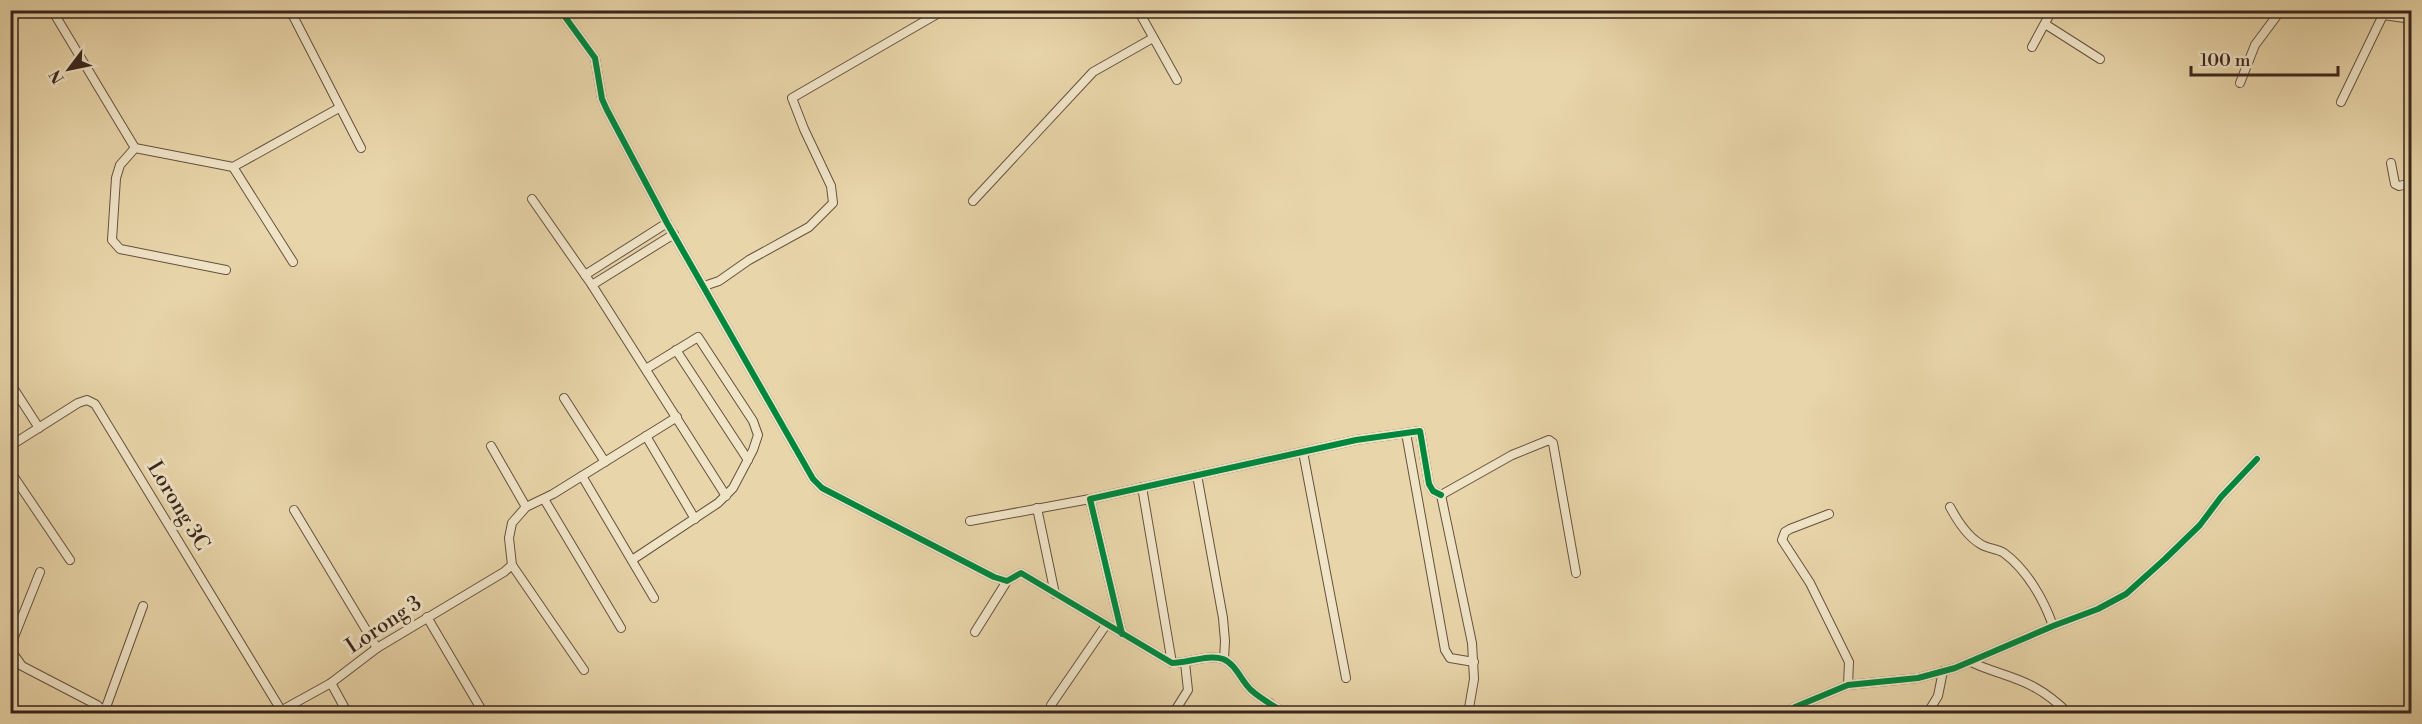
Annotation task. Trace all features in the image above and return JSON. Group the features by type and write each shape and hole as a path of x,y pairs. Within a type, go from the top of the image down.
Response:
{"street":[{"path":"52,10 135,148 233,167 339,108"},
{"path":"290,10 361,148"},
{"path":"560,10 595,58 607,110 667,223 813,479 822,488 984,572 1007,581"},
{"path":"704,286 719,281 749,260 809,227 832,203 831,186 792,98 944,10"},
{"path":"1138,10 1177,80"},
{"path":"2032,47 2052,10"},
{"path":"2240,84 2255,45 2281,10"},
{"path":"2374,10 2384,15 2412,19"},
{"path":"2341,102 2384,15"},
{"path":"2045,24 2100,59"},
{"path":"973,201 1093,72 1153,38"},
{"path":"135,148 120,165 116,177 112,240 120,249 226,270"},
{"path":"2391,163 2395,184 2399,186 2412,183"},
{"path":"233,167 293,262"},
{"path":"532,200 592,285 726,496"},
{"path":"585,275 667,223"},
{"path":"592,285 674,234"},
{"path":"632,560 726,496 733,488 748,460 758,435 753,421 698,337 646,369"},
{"path":"676,350 748,460"},
{"path":"10,383 39,428"},
{"path":"564,398 605,462"},
{"name":"Lorong 3C","path":"10,446 78,404 87,400 95,405 278,712"},
{"path":"584,670 512,564 509,538 512,523 526,507 544,499 677,417"},
{"path":"970,521 1090,499 1356,440 1420,431 1429,484 1432,491 1441,495"},
{"path":"1406,433 1445,650 1450,658 1474,662"},
{"path":"646,436 694,519"},
{"path":"1441,495 1512,454 1548,440 1553,443 1559,470 1576,573"},
{"path":"491,446 526,507"},
{"path":"1303,452 1346,678"},
{"path":"1784,714 1795,706 1848,685 1918,678 1971,662 2098,609 2126,594 2200,525 2221,497 2257,459"},
{"path":"10,471 70,560"},
{"path":"1197,475 1226,641 1224,659"},
{"path":"582,476 654,598"},
{"path":"1142,487 1172,663"},
{"path":"1441,495 1472,643 1474,679 1468,714"},
{"path":"544,499 621,628"},
{"path":"1090,499 1122,634"},
{"path":"1950,507 1960,524 1979,544 2002,551 2014,562 2029,580 2048,610 2053,626"},
{"path":"1037,508 1054,594"},
{"path":"294,510 377,648"},
{"path":"1829,514 1790,529 1785,532 1782,540 1810,583 1849,662 1848,685"},
{"name":"Lorong 3","path":"278,712 331,683 377,648 504,572 512,564"},
{"path":"40,572 14,638 12,652 22,666 106,712 143,606"},
{"path":"975,632 1007,581 1021,573 1172,663 1210,658 1224,659 1250,689 1286,714"},
{"path":"427,617 484,714"},
{"path":"1051,705 1106,625"},
{"path":"1971,662 2033,686 2056,701 2069,714"},
{"path":"1173,714 1188,690 1185,663"},
{"path":"1927,714 1938,696 1943,671"},
{"path":"331,683 348,714"},
{"path":"1262,714 1270,703"}],"cycle path":[{"path":"560,10 595,58 602,99 667,223 813,479 822,488 994,577 1007,581 1021,573 1172,663 1211,658 1228,661 1251,690 1286,714"},
{"path":"1122,634 1090,499 1356,440 1420,431 1429,484 1433,491 1441,495"},
{"path":"1784,714 1795,707 1848,685 1918,678 1955,668 2098,609 2126,594 2200,525 2221,497 2257,459"}]}
